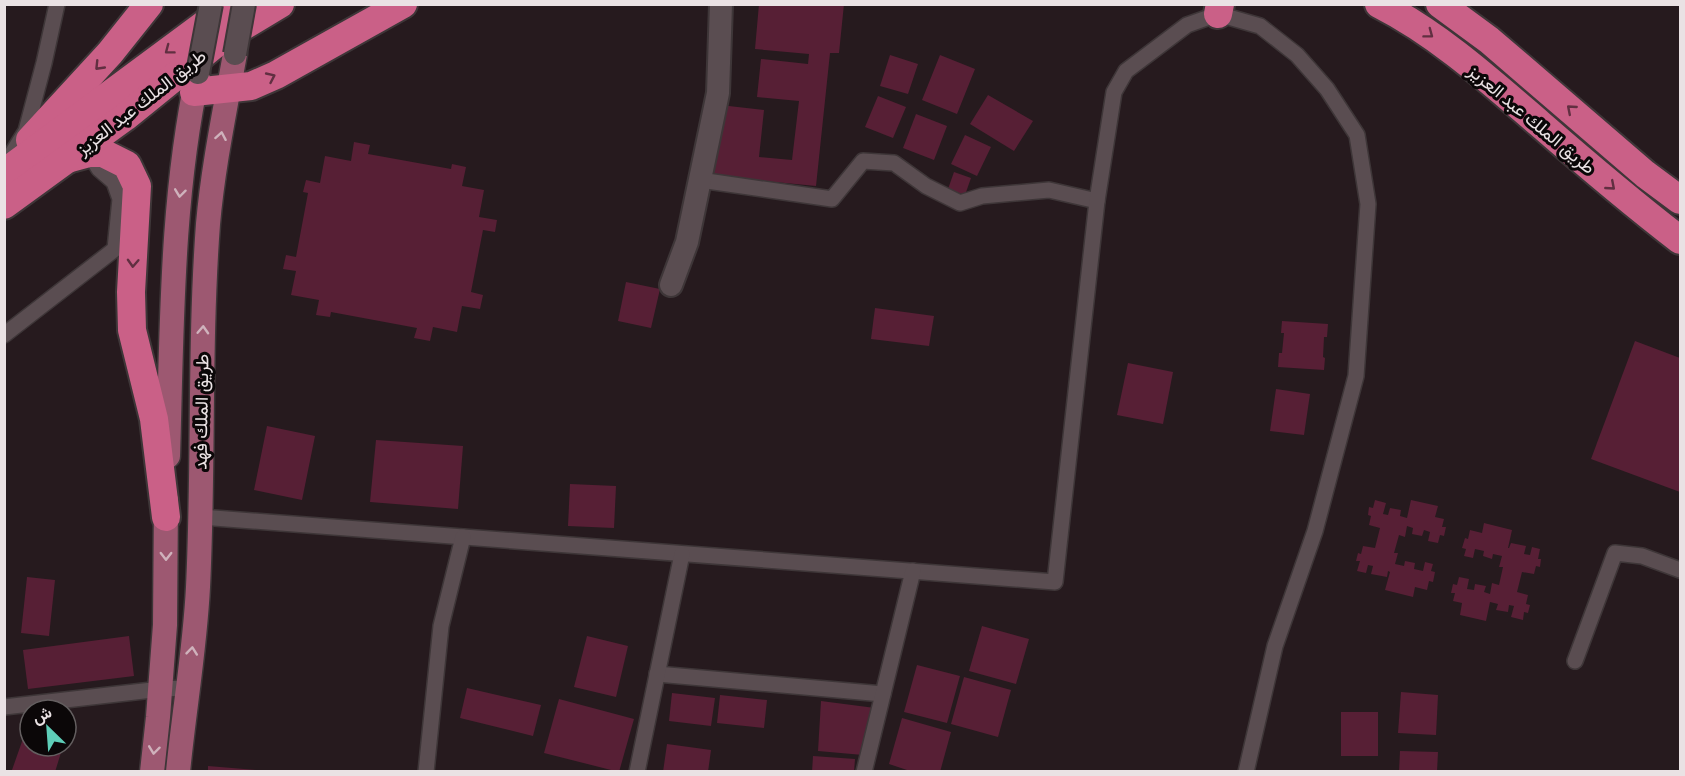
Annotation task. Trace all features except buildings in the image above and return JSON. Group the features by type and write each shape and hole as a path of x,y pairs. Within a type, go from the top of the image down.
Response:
{"highway":[{"path":"4,169 43,124 111,53 149,4"},
{"name":"طريق الملك عبد العزيز","path":"4,169 232,4"},
{"name":"طريق الملك عبد العزيز","path":"4,205 78,156 220,40 280,4"},
{"path":"196,83 228,90 250,86 276,75 404,4"},
{"name":"طريق الملك عبد العزيز","path":"1379,4 1410,20 1485,77 1625,198 1680,240"},
{"name":"طريق الملك عبد العزيز","path":"1445,6 1489,40 1645,174 1680,200"},
{"path":"78,156 103,153 127,165 137,186 131,292 132,330 154,419 166,517"}],"main road":[{"name":"طريق الملك فهد","path":"178,771 198,590 201,517 201,359 208,224 212,185 235,54"},
{"name":"طريق الملك فهد","path":"152,771 165,625 175,233 196,83"}],"street":[{"path":"4,169 26,131 57,4"},
{"path":"196,83 210,4"},
{"path":"235,54 244,4"},
{"path":"671,285 687,242 718,93 721,4"},
{"path":"201,517 1055,582 1097,201 1114,92 1126,71 1187,25 1219,9 1260,26 1297,55 1327,88 1357,135 1368,204 1356,376 1315,531 1275,646 1246,771"},
{"path":"4,335 114,249 120,199 114,182 78,156"},
{"path":"700,180 832,199 863,161 894,163 926,186 960,203 982,196 1049,190 1097,201"},
{"path":"426,771 441,626 463,537"},
{"path":"1575,661 1615,553 1642,556 1680,570"},
{"path":"637,771 682,554"},
{"path":"864,771 913,571"},
{"path":"657,674 883,694"},
{"path":"4,707 187,688"}]}
